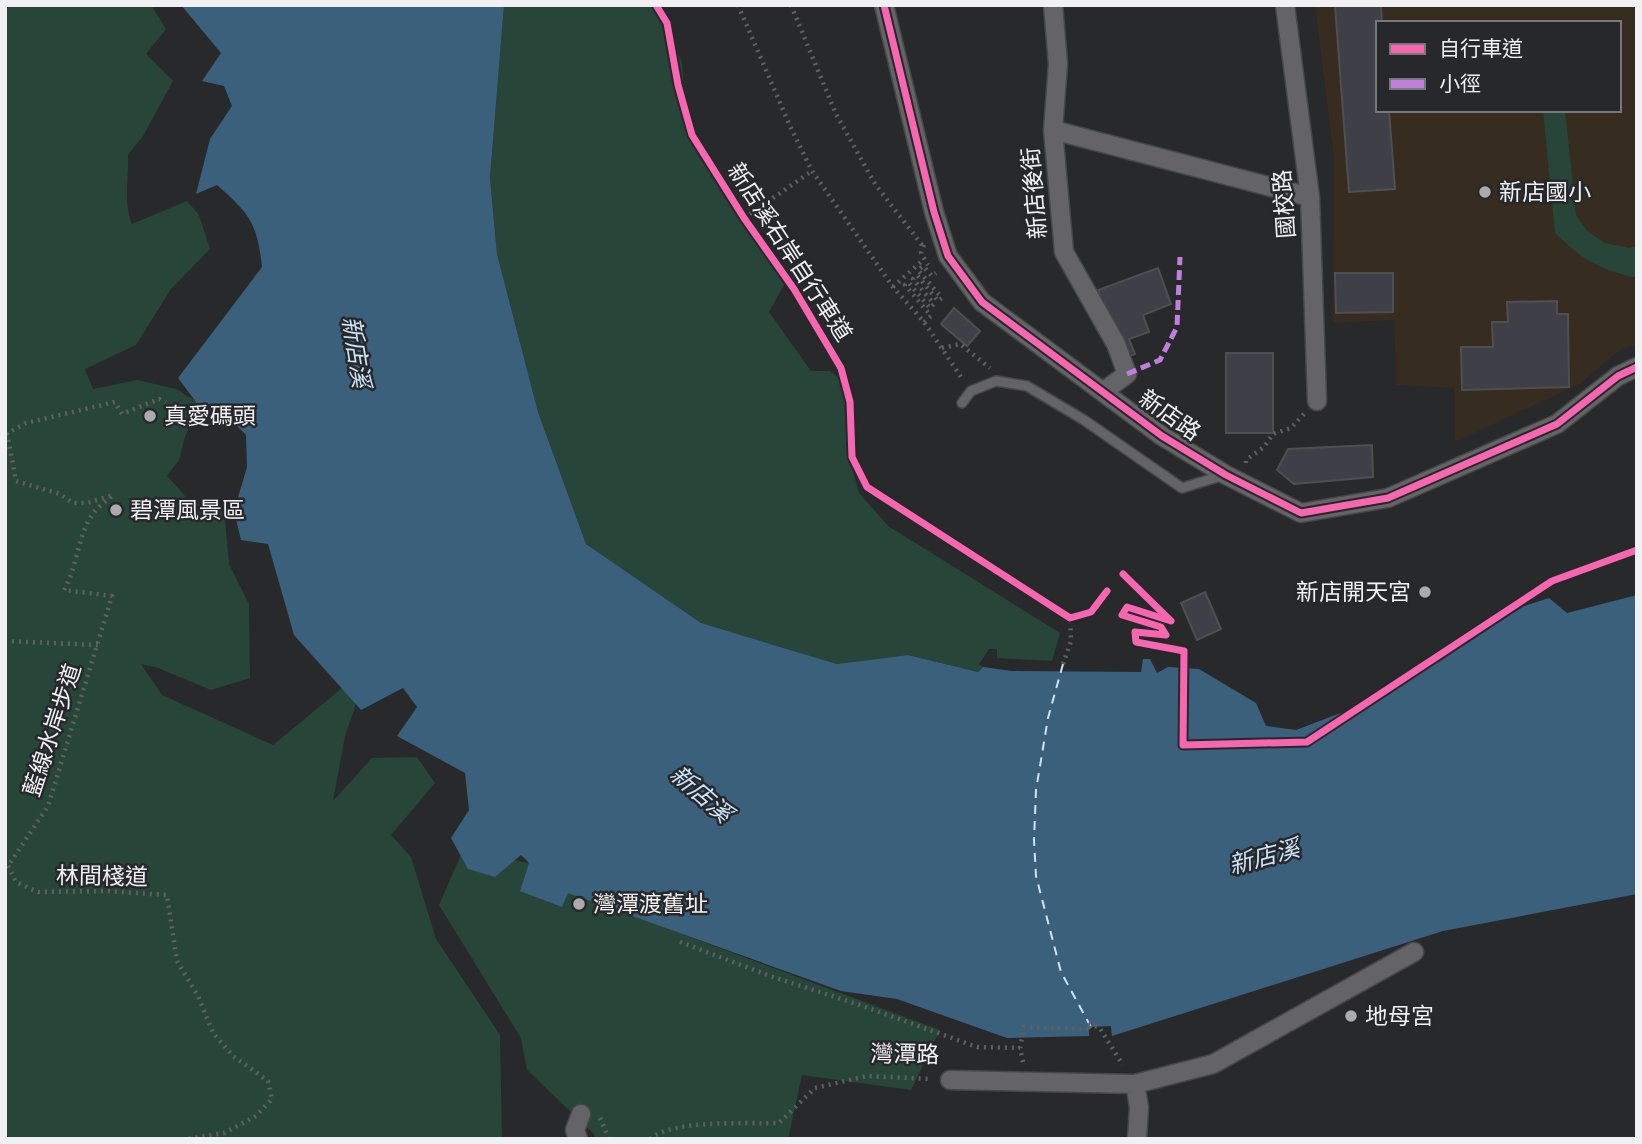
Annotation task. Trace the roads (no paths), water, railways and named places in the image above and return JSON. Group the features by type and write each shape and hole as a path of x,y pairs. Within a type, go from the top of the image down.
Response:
{"street":[{"name":"新店路","path":"884,5 934,212 948,256 982,302 1162,436 1226,475 1301,513 1388,498 1557,424 1618,376 1637,367"},
{"name":"新店後街","path":"1053,5 1058,64 1053,131 1063,252 1116,344 1127,374 1104,391"},
{"name":"國校路","path":"1285,5 1310,197 1317,401"},
{"path":"1053,131 1310,197"},
{"name":"灣潭路","path":"950,1080 1135,1084 1213,1064 1414,952"},
{"path":"1135,1084 1139,1107 1137,1139"},
{"path":"578,1139 575,1130 581,1114"}],"lane":[{"path":"962,403 971,391 996,381 1027,386 1084,420 1182,488 1226,475"}],"water":[{"name":"新店溪","path":"181,5 504,5 490,178 497,254 538,412 586,544 701,623 837,664 908,655 978,672 983,667 1012,671 1141,672 1143,659 1150,659 1157,673 1168,667 1199,669 1256,703 1266,726 1296,730 1351,709 1524,606 1549,598 1567,613 1637,595 1637,894 1443,931 1112,1036 1111,1026 1089,1027 1089,1036 1007,1038 897,999 841,991 568,893 562,907 520,891 529,863 521,855 495,877 468,869 451,838 469,810 465,773 397,736 417,707 403,688 361,710 294,635 268,544 241,540 234,511 247,467 246,435 226,415 202,410 178,378 262,267 254,229 237,204 217,185 196,194 210,139 232,106 224,86 202,81 221,53"}],"place":[{"name":"新店國小","path":"1485,192"},
{"name":"真愛碼頭","path":"150,416"},
{"name":"碧潭風景區","path":"116,510"},
{"name":"新店開天宮","path":"1425,592"},
{"name":"灣潭渡舊址","path":"579,904"},
{"name":"地母宮","path":"1351,1016"}]}
